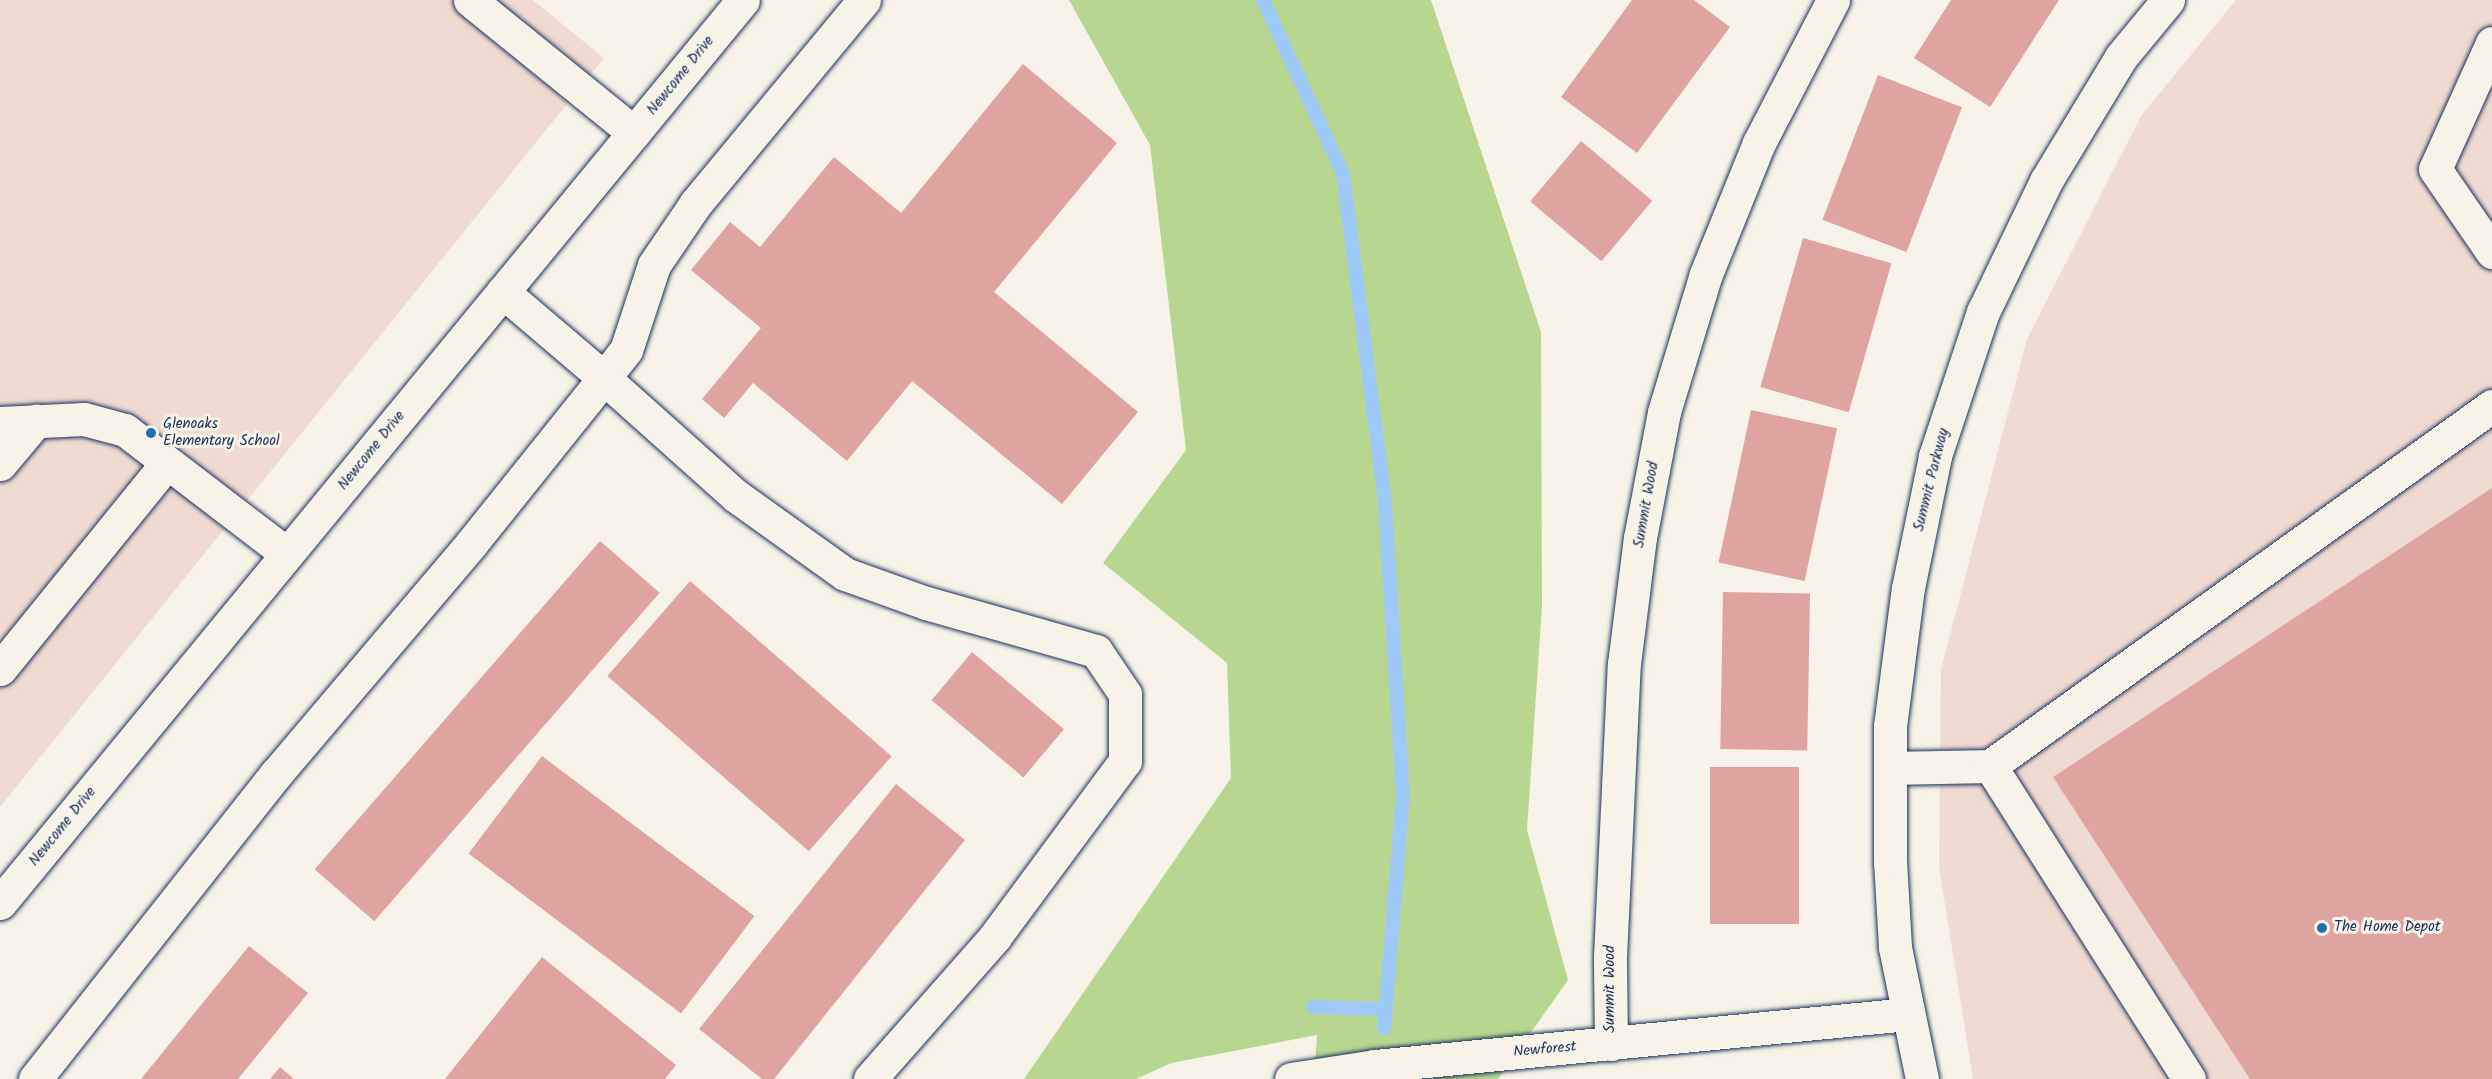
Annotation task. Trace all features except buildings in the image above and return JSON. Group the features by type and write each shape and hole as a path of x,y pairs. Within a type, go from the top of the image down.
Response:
{"street":[{"path":"470,0 634,133"},
{"name":"Newcome Drive","path":"0,903 743,0"},
{"path":"35,1079 276,774 471,544 626,350 654,265 696,203 864,0"},
{"name":"Summit Wood","path":"1611,1044 1610,957 1624,664 1640,538 1664,412 1706,274 1759,143 1833,0"},
{"name":"Summit Parkway","path":"1922,1079 1895,947 1890,726 1908,588 1935,456 1983,312 2046,181 2121,57 2168,0"},
{"path":"2492,43 2435,169 2492,252"},
{"path":"503,292 604,378 736,496 845,574 926,603 1096,651 1125,694 1125,761 995,937 870,1079"},
{"path":"1890,768 1990,766 2492,406"},
{"path":"0,423 84,419 125,430 287,554"},
{"path":"0,464 37,420"},
{"path":"0,669 167,463"},
{"path":"1990,766 2189,1079"},
{"name":"Newforest","path":"1291,1079 1375,1066 1908,1014"}],"shaded area":[{"name":"Glenoaks Elementary School","path":"0,0 533,0 604,58 0,807"},
{"path":"2236,0 2492,0 2492,1079 1973,1079 1939,867 1941,670 2027,339 2141,116"}],"green space":[{"path":"1069,0 1431,0 1541,332 1542,605 1527,830 1568,980 1498,1079 1314,1079 1317,1035 1171,1063 1136,1079 1024,1079 1231,778 1227,663 1103,563 1186,450 1150,145"}],"waterway":[{"path":"1263,0 1343,174 1385,503 1403,794 1384,1028"},
{"path":"1313,1007 1386,1009"}],"place":[{"name":"Glenoaks Elementary School","path":"151,433"},
{"name":"The Home Depot","path":"2322,928"}]}
